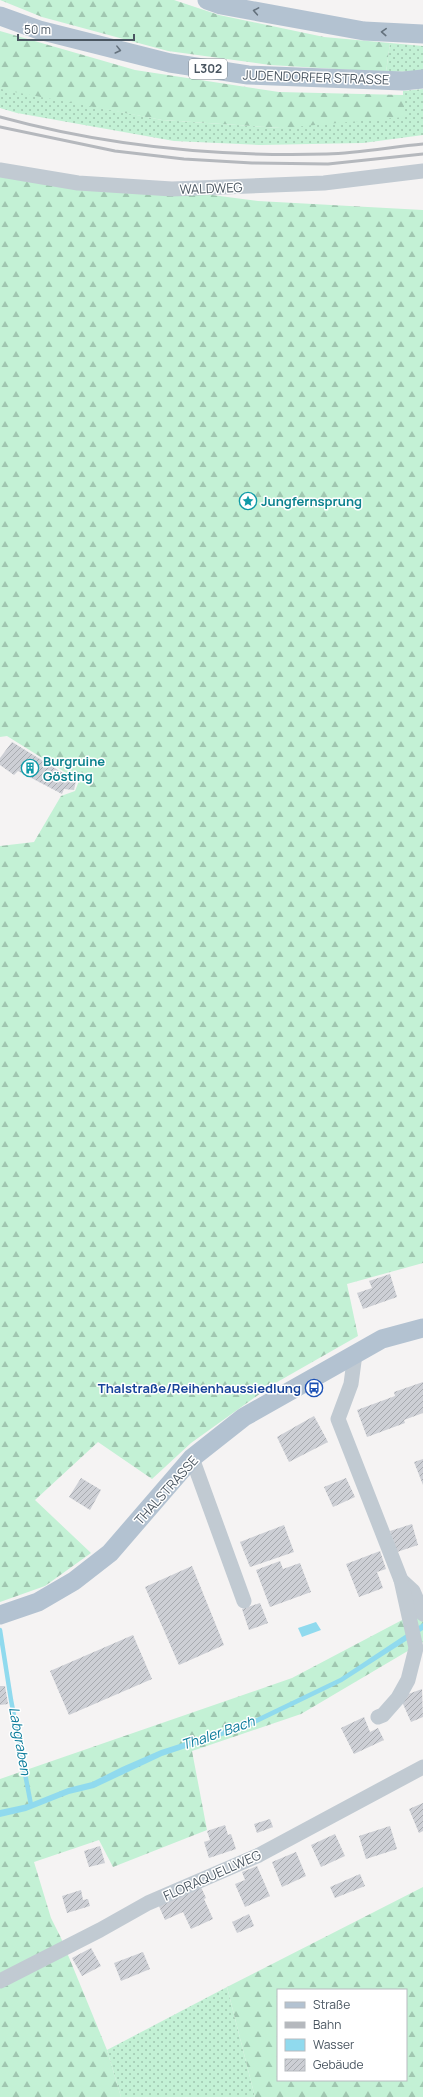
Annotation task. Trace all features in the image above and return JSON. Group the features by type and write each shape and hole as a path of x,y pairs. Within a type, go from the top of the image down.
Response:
{"main road":[{"path":"207,0 221,5 364,31 423,34"},
{"name":"JUDENDORFER STRASSE","path":"0,16 39,30 170,63 248,75 403,81 423,79"},
{"name":"THALSTRASSE","path":"0,1615 38,1602 74,1580 110,1553 192,1458 244,1417 382,1339 423,1328"}],"street":[{"name":"WALDWEG","path":"0,170 78,183 172,189 324,183 423,171"},
{"path":"356,1354 351,1384 338,1419 401,1580 413,1591 418,1610 412,1624 416,1648 408,1680 398,1698 383,1715 378,1717"},
{"path":"192,1458 244,1601"},
{"name":"FLORAQUELLWEG","path":"0,1981 100,1930 148,1903 259,1855 423,1767"}],"green space":[{"path":"0,0 174,0 219,15 324,37 390,43 386,72 270,65 168,51 42,17"},
{"path":"0,31 135,70 279,92 403,95 405,117 281,128 162,120 4,90 0,88"},
{"path":"390,43 423,46 423,71 386,72"},
{"path":"0,88 162,120 281,128 403,95 403,91 423,89 423,135 363,143 259,145 174,141 17,113 0,108"},
{"path":"0,163 14,169 258,201 423,210 423,1263 347,1284 358,1336 272,1385 191,1443 152,1479 98,1442 35,1500 91,1553 45,1586 0,1602 0,846 34,842 61,796 75,791 79,781 7,736 0,737"},
{"path":"423,1609 423,1642 301,1714 192,1751 207,1830 113,1867 99,1840 34,1862 51,1918 61,1938 107,2050 121,2097 0,2097 0,1779 292,1678"},
{"path":"423,1887 423,2097 255,2097 227,1987"},
{"path":"227,1987 255,2097 121,2097 107,2050"}],"water":[{"path":"316,1622 321,1630 302,1637 298,1628"},
{"name":"Thaler Bach","path":"423,1623 423,1630 342,1682 249,1727 162,1756 94,1788 69,1794 26,1811 0,1817 0,1810 28,1804 68,1788 92,1782 161,1750 248,1722 340,1678"}],"building":[{"name":"Burgruine Gösting","path":"12,742 76,781 74,790 64,789 62,794 18,771 14,775 0,765 0,758"},
{"path":"390,1274 397,1297 363,1309 357,1293 372,1288 369,1281"},
{"path":"423,1382 423,1413 404,1420 405,1423 367,1437 357,1410 395,1396 394,1392"},
{"path":"314,1416 328,1442 289,1462 277,1437"},
{"path":"423,1459 423,1485 414,1462"},
{"path":"81,1478 101,1490 90,1510 69,1497"},
{"path":"346,1478 355,1497 333,1507 324,1487"},
{"path":"412,1524 418,1545 397,1552 390,1531"},
{"path":"284,1525 294,1552 250,1567 240,1542"},
{"path":"380,1551 386,1569 377,1572 383,1588 359,1597 346,1564"},
{"path":"280,1561 283,1569 300,1563 311,1592 270,1607 256,1570"},
{"path":"192,1566 224,1645 179,1665 145,1587"},
{"path":"260,1603 268,1623 249,1630 242,1609"},
{"path":"133,1635 152,1679 69,1715 50,1671"},
{"path":"0,1686 5,1686 8,1704 0,1705"},
{"path":"422,1689 423,1717 411,1722 400,1697"},
{"path":"364,1717 370,1732 378,1728 384,1740 354,1754 341,1728"},
{"path":"423,1803 423,1831 419,1833 409,1809"},
{"path":"270,1819 273,1827 257,1833 254,1824"},
{"path":"225,1825 228,1835 231,1834 236,1849 209,1858 204,1842 210,1840 207,1831"},
{"path":"390,1826 397,1849 366,1859 359,1836"},
{"path":"335,1834 345,1856 321,1867 311,1845"},
{"path":"100,1846 105,1863 89,1867 84,1851"},
{"path":"296,1852 306,1876 282,1887 272,1862"},
{"path":"257,1866 270,1896 245,1907 235,1884 245,1880 242,1872"},
{"path":"360,1874 365,1886 335,1898 330,1887"},
{"path":"200,1885 206,1898 204,1899 213,1919 191,1929 183,1912 165,1920 158,1904"},
{"path":"81,1890 83,1900 88,1899 90,1906 67,1913 62,1896"},
{"path":"249,1914 254,1926 237,1933 232,1922"},
{"path":"91,1948 101,1966 82,1976 72,1958"},
{"path":"143,1952 150,1969 121,1981 114,1963"}],"waterway":[{"name":"Labgraben","path":"0,1630 11,1700 31,1805"}],"railway":[{"path":"0,117 40,127 121,142 162,148 244,154 327,154 423,144"},
{"path":"0,127 115,151 184,159 252,163 328,164 423,154"}],"place":[{"name":"Jungfernsprung","path":"248,501"},
{"name":"Burgruine Gösting","path":"30,768"},
{"name":"Thalstraße/Reihenhaussiedlung","path":"314,1388"}]}
